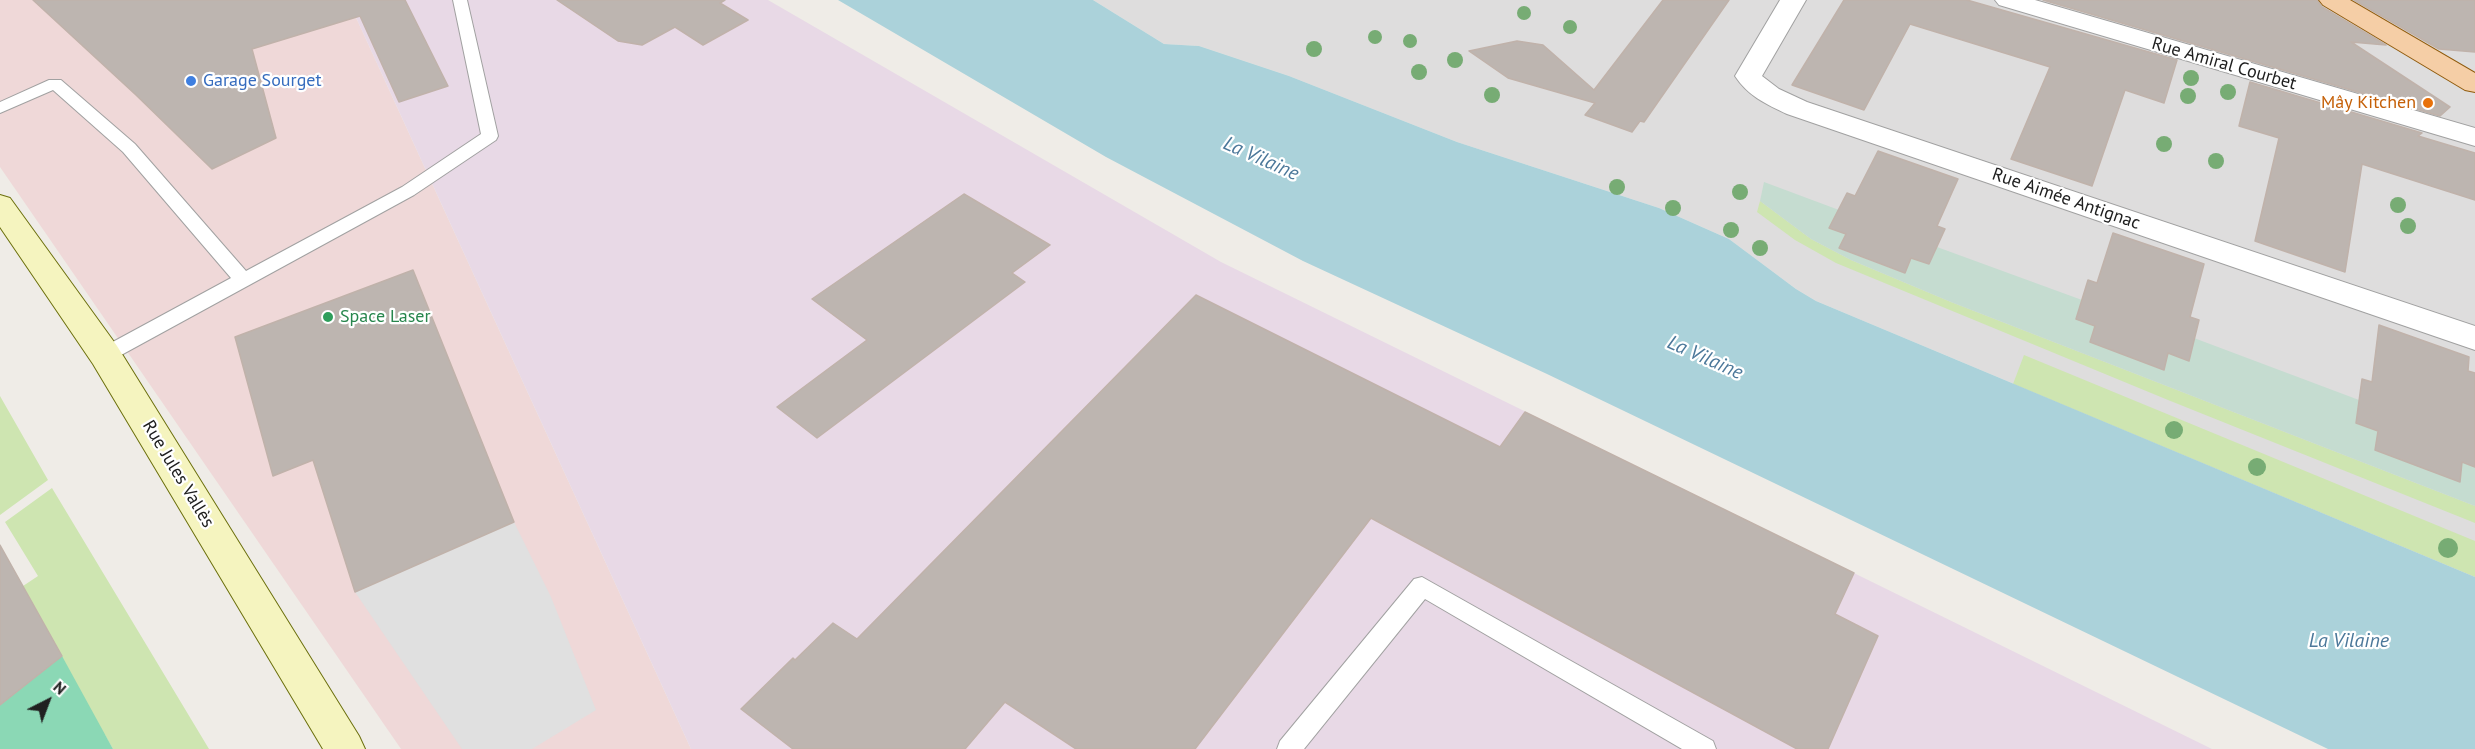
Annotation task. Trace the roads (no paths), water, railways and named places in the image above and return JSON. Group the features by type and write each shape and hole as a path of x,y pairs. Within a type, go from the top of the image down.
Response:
{"main road":[{"path":"2332,0 2475,84"},
{"path":"2367,22 2433,75 2475,103"},
{"name":"Rue Jules Vallès","path":"0,205 105,355 345,749"}],"street":[{"name":"Rue Aimée Antignac","path":"1793,0 1748,76 1756,88 1775,98 1797,108 2475,338"},
{"name":"Rue Amiral Courbet","path":"2008,0 2475,137"}],"lane":[{"path":"105,355 408,191 490,136 460,0"},
{"path":"0,108 55,82 129,148 243,280"},
{"path":"1289,749 1422,586 1704,749"}],"water":[{"name":"La Vilaine","path":"838,0 1093,0 1164,44 1199,46 1289,76 1457,142 1659,208 1729,239 1796,289 1816,301 2475,577 2475,749 2328,749 1547,374 1303,261 1106,157"}],"place":[{"name":"Garage Sourget","path":"191,81"},
{"name":"Mây Kitchen","path":"2428,103"},
{"name":"Space Laser","path":"328,317"}]}
